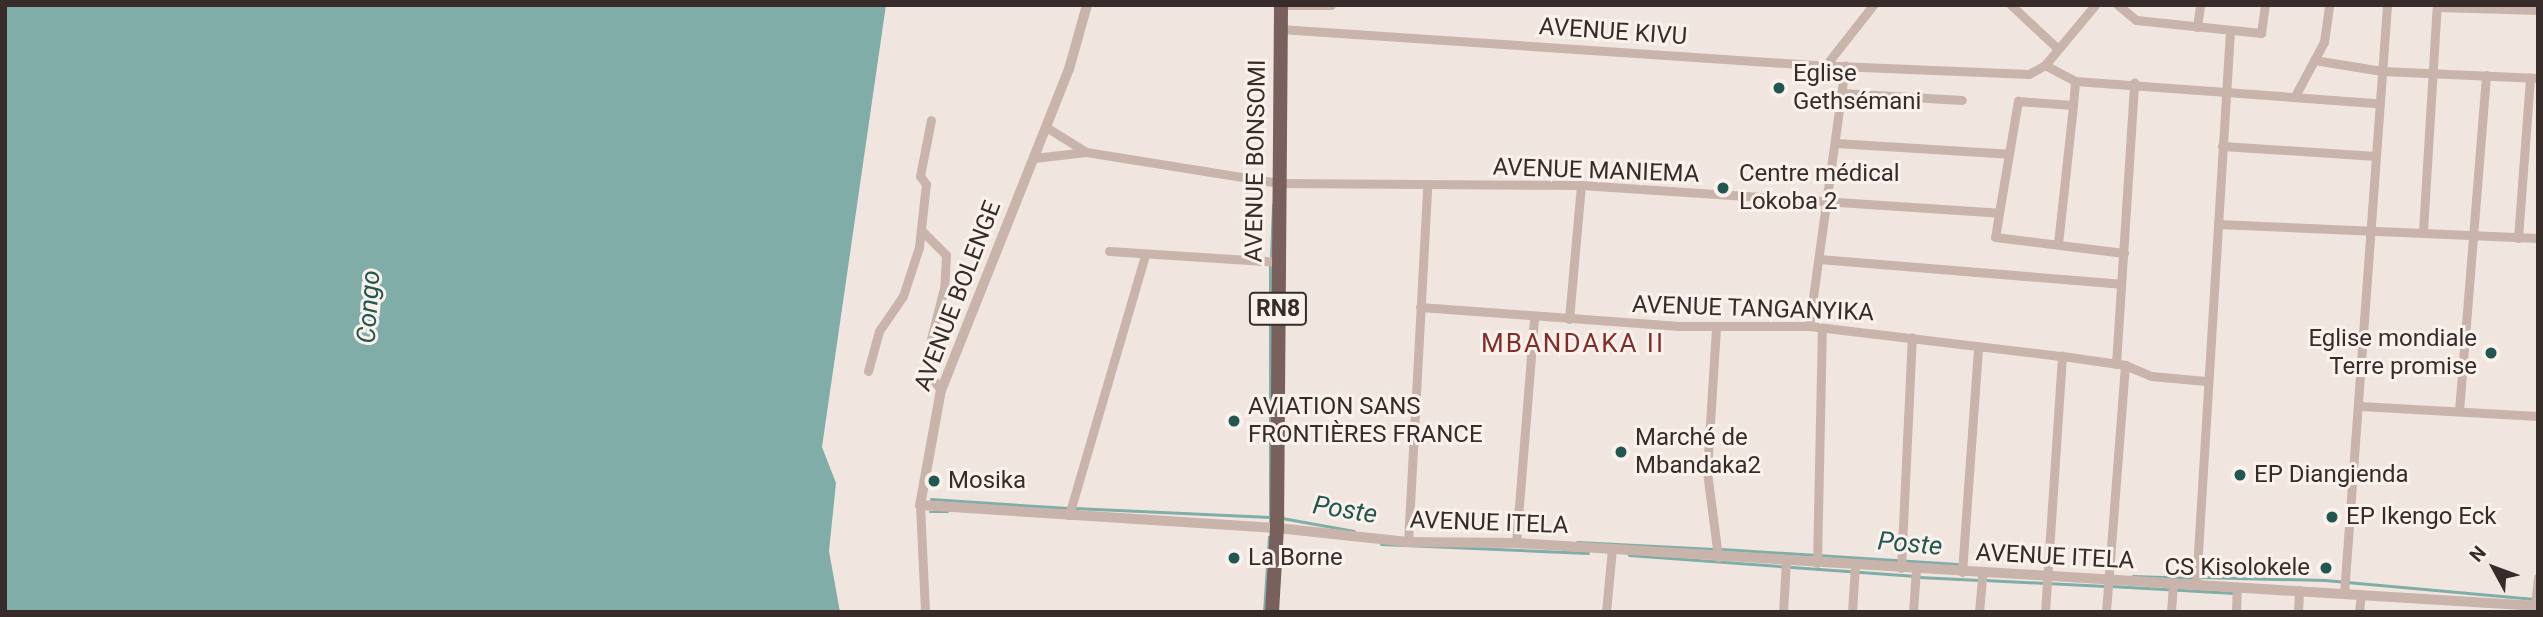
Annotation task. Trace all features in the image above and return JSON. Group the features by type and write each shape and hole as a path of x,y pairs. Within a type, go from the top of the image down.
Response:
{"main road":[{"name":"AVENUE BONSOMI","path":"1272,612 1277,527 1281,5"}],"street":[{"name":"AVENUE BOLENGE","path":"925,612 920,505 941,390 1046,127 1087,5"},
{"path":"1281,5 1331,5"},
{"path":"1826,65 1873,5"},
{"path":"2011,5 2058,49"},
{"path":"2095,5 2045,65 2076,81 2134,83 2377,103"},
{"path":"2119,5 2136,20 2261,33 2266,5"},
{"path":"2197,27 2200,5"},
{"path":"2295,96 2324,42 2329,5"},
{"path":"2344,594 2360,407 2377,103 2387,5"},
{"path":"2423,231 2437,6 2538,10"},
{"name":"AVENUE KIVU","path":"1280,29 1826,65 2029,74 2045,65"},
{"path":"2196,585 2206,381 2230,30"},
{"path":"2314,60 2382,71 2534,78 2518,238"},
{"path":"1809,326 1845,65"},
{"path":"2459,411 2486,75"},
{"path":"2058,244 2076,81"},
{"path":"2106,612 2120,364 2121,284 2134,83"},
{"path":"1842,93 1962,100"},
{"path":"2073,105 2018,101 1995,237 2124,253"},
{"path":"868,371 879,331 903,296 922,232 926,184 920,176 931,120"},
{"path":"1046,127 1086,152"},
{"path":"1836,143 2009,154"},
{"path":"2222,145 2376,156"},
{"path":"1034,158 1086,152"},
{"name":"AVENUE MANIEMA","path":"1086,152 1279,183 1581,185 1827,205 1999,213"},
{"path":"1569,319 1581,185"},
{"path":"1408,542 1427,186"},
{"path":"2218,224 2294,230 2368,228 2473,232 2538,238"},
{"path":"922,232 946,255 944,288 929,347 930,374 941,390"},
{"path":"1109,251 1278,262"},
{"path":"1069,515 1145,255"},
{"path":"1819,258 2121,284"},
{"name":"AVENUE TANGANYIKA","path":"1420,307 1716,328 1809,326 2120,364 2151,376 2206,381"},
{"path":"1516,543 1534,317"},
{"path":"1716,328 1707,472 1718,557"},
{"path":"1817,563 1822,328"},
{"path":"1901,568 1912,337"},
{"path":"1962,572 1978,348"},
{"path":"2045,612 2062,356"},
{"path":"2360,407 2538,416"},
{"name":"AVENUE ITELA","path":"920,505 1277,527 1408,542 1516,543 1612,548 1982,574 2440,598 2536,606"},
{"path":"1606,612 1612,548"},
{"path":"1783,612 1786,561"},
{"path":"1852,612 1855,565"},
{"path":"1913,612 1916,569"},
{"path":"1979,612 1982,574"},
{"path":"2536,606 2538,577"},
{"path":"2171,612 2173,584"},
{"path":"2235,612 2237,588"},
{"path":"2298,612 2299,590"},
{"path":"2359,612 2361,594"},
{"path":"2439,612 2440,598"}],"water":[{"name":"Congo","path":"5,5 886,5 822,447 836,483 829,551 840,612 5,612"}],"waterway":[{"path":"1271,257 1273,205"},
{"path":"1270,264 1270,523"},
{"name":"Poste","path":"931,499 1068,508"},
{"name":"Poste","path":"1074,508 1270,517"},
{"path":"930,512 948,512"},
{"name":"Poste","path":"1282,518 1354,531"},
{"path":"1264,612 1269,537"},
{"name":"Poste","path":"1577,542 1714,549"},
{"path":"1381,544 1588,553"},
{"name":"Poste","path":"1721,549 1958,564"},
{"path":"1629,555 1912,576"},
{"name":"Poste","path":"2133,576 2192,578"},
{"path":"1919,577 1979,580"},
{"name":"Poste","path":"2199,577 2325,580 2534,599"},
{"path":"1985,580 2105,586"},
{"path":"2111,586 2234,593"}],"place":[{"name":"Eglise Gethsémani","path":"1779,88"},
{"name":"Centre médical Lokoba 2","path":"1723,188"},
{"name":"Eglise mondiale Terre promise","path":"2491,353"},
{"name":"AVIATION SANS FRONTIÈRES FRANCE","path":"1234,421"},
{"name":"Marché de Mbandaka2","path":"1621,452"},
{"name":"EP Diangienda","path":"2240,475"},
{"name":"Mosika","path":"934,481"},
{"name":"EP Ikengo Eck","path":"2332,517"},
{"name":"La Borne","path":"1234,558"},
{"name":"CS Kisolokele","path":"2326,568"}],"district":[{"name":"MBANDAKA II","path":"1573,344"}]}
